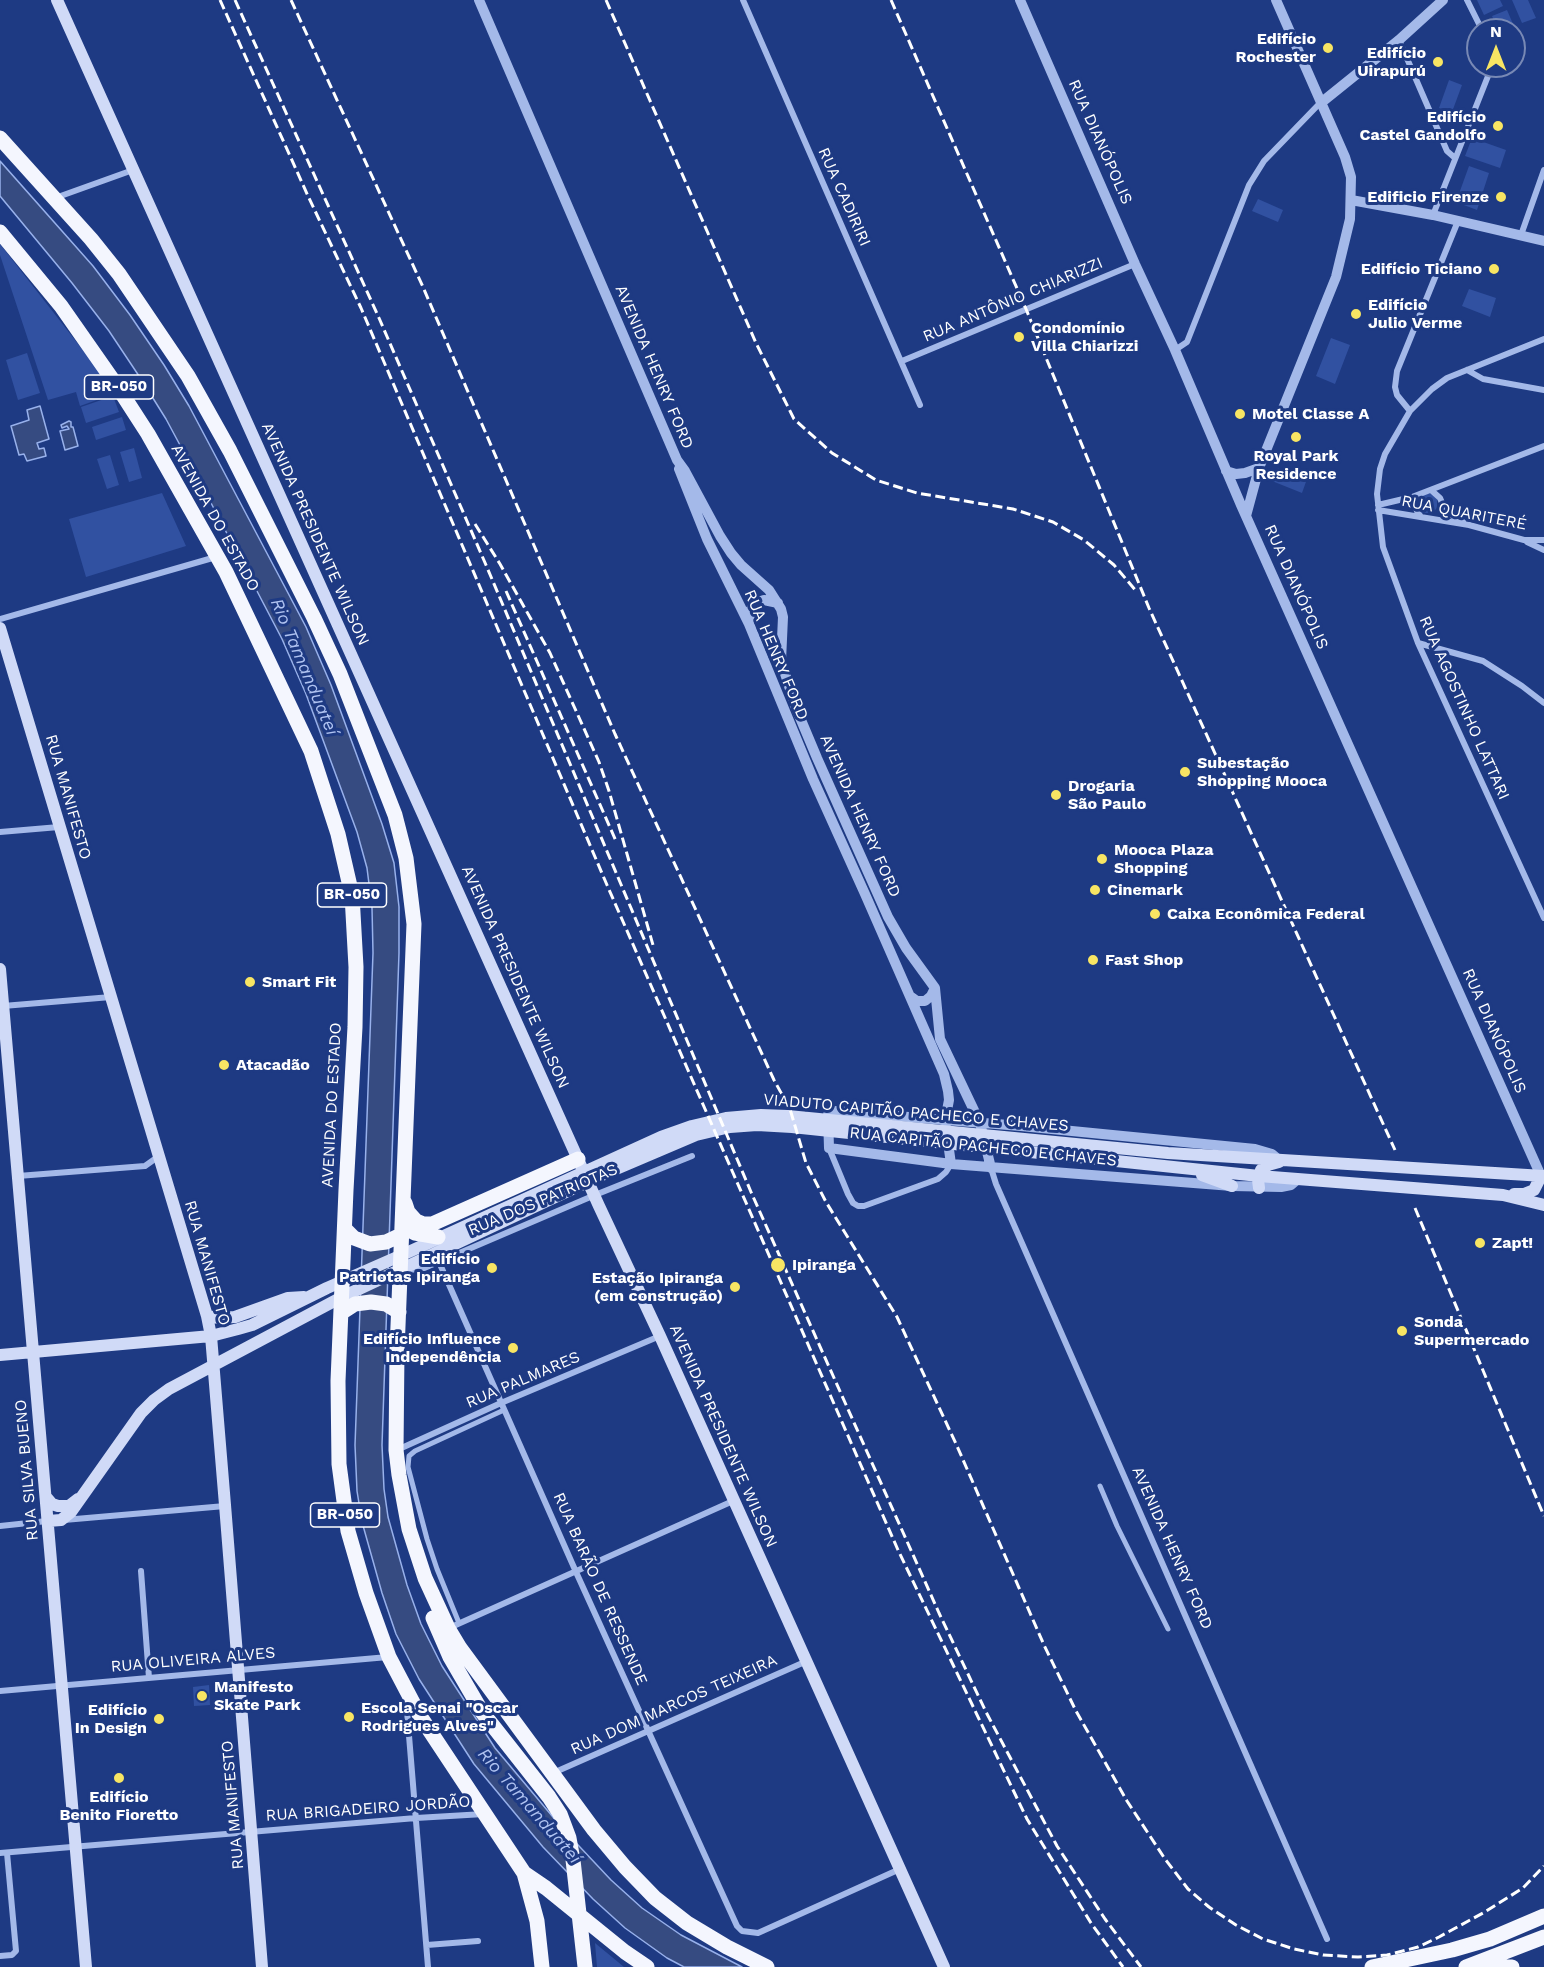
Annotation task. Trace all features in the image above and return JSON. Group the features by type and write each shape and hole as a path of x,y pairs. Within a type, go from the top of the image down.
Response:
{"highway":[{"name":"BR-050","path":"0,138 105,256 148,315 188,376 230,451 306,602 340,674 395,814 406,858 414,924 399,1312 396,1450 399,1475 409,1529 425,1578 427,1598 436,1628 482,1712 560,1814 573,1860 585,1967"},
{"name":"AVENIDA DO ESTADO","path":"0,232 62,306 111,376 148,434 217,556 311,751 338,834 352,896 356,967 337,1442 341,1491 348,1531 366,1593 389,1657 420,1716 524,1873 647,1967"},
{"path":"404,1202 408,1212 416,1221 432,1224 578,1160"},
{"path":"345,1229 354,1238 370,1244 386,1242 403,1231 415,1233 439,1250"},
{"path":"341,1313 355,1304 371,1302 386,1304 399,1312"},
{"path":"425,1578 453,1625 466,1656 625,1867 655,1898 687,1923 721,1944 768,1967"},
{"name":"BR-050","path":"524,1873 537,1921 542,1967"},
{"path":"1372,1967 1452,1950 1490,1939 1544,1916"},
{"path":"1468,1966 1544,1937"},
{"path":"1468,1966 1512,1967"}],"main road":[{"name":"AVENIDA PRESIDENTE WILSON","path":"57,0 578,1160 660,1336 944,1967"},
{"name":"RUA MANIFESTO","path":"0,628 207,1316 211,1336 262,1967"},
{"name":"RUA SILVA BUENO","path":"0,969 86,1967"},
{"name":"VIADUTO CAPITÃO PACHECO E CHAVES","path":"439,1250 661,1137 692,1126 726,1118 761,1115 788,1116 1168,1153"},
{"name":"VIADUTO CAPITÃO PACHECO E CHAVES","path":"402,1263 439,1250 602,1174 696,1135 730,1127 757,1125 792,1127 1183,1168"},
{"name":"RUA CAPITÃO PACHECO E CHAVES","path":"1168,1153 1425,1169 1543,1179"},
{"path":"1259,1182 1261,1170 1284,1160"},
{"name":"RUA CAPITÃO PACHECO E CHAVES","path":"1183,1168 1259,1182 1298,1179 1503,1195 1544,1205"},
{"path":"1183,1168 1232,1186"},
{"path":"1419,1189 1426,1180 1425,1169"},
{"path":"1503,1195 1532,1192 1543,1179"},
{"path":"0,1355 211,1336 252,1325 343,1281 402,1263"},
{"path":"48,1521 61,1520 71,1512 147,1406 169,1389 402,1263"},
{"path":"207,1316 235,1317 288,1298 309,1297"},
{"path":"46,1497 52,1504 69,1506 81,1497"}],"street":[{"name":"AVENIDA HENRY FORD","path":"479,0 677,460 686,471 730,553 741,566 769,590 778,604 783,618 781,661 796,708 888,917 906,948 935,988"},
{"name":"RUA CADIRIRI","path":"743,0 920,405"},
{"name":"RUA DIANÓPOLIS","path":"1020,0 1226,471 1543,1179"},
{"path":"1246,516 1259,468 1336,277 1350,219 1351,177 1345,157 1276,0"},
{"path":"1175,350 1187,342 1249,185 1264,161 1322,102 1399,40 1443,0"},
{"path":"1467,0 1476,18"},
{"path":"1399,40 1448,152 1455,158"},
{"path":"1433,215 1487,78"},
{"path":"54,198 134,170"},
{"path":"1521,236 1544,170"},
{"path":"1351,200 1433,215 1544,241"},
{"path":"1410,411 1397,395 1395,387 1397,371 1458,221"},
{"name":"RUA ANTÔNIO CHIARIZZI","path":"902,361 1135,264"},
{"name":"RUA AGOSTINHO LATTARI","path":"1544,339 1439,383 1410,411 1385,454 1378,483 1378,507 1383,547 1418,643 1544,918"},
{"path":"1467,370 1483,379 1544,390"},
{"path":"1378,507 1412,497 1544,446"},
{"name":"RUA HENRY FORD","path":"677,460 683,482 707,539 749,624 813,779 947,1084 949,1101 945,1121 951,1164"},
{"path":"1226,471 1245,474 1259,468"},
{"path":"1431,490 1440,498 1449,514 1469,525"},
{"path":"1412,497 1421,516"},
{"name":"RUA QUARITERÉ","path":"1378,507 1469,525 1524,540 1544,540"},
{"path":"1524,540 1544,550"},
{"path":"0,619 217,556"},
{"path":"749,624 750,611 755,603 764,600 778,604"},
{"path":"1418,643 1483,661 1544,703"},
{"path":"0,832 60,827"},
{"path":"910,996 917,1001 925,1001 935,988"},
{"path":"935,988 942,1044 980,1123 991,1168"},
{"path":"3,1006 111,997"},
{"name":"RUA CAPITÃO PACHECO E CHAVES","path":"1259,1182 1232,1186 991,1168 829,1148 828,1115 831,1111 1256,1149 1284,1160"},
{"path":"829,1148 850,1200 858,1206 864,1206 938,1179 946,1173 951,1164"},
{"path":"18,1176 145,1166 159,1156"},
{"name":"RUA DOS PATRIOTAS","path":"439,1250 595,1195 692,1156"},
{"name":"AVENIDA HENRY FORD","path":"991,1168 996,1184 1327,1939"},
{"name":"RUA BARÃO DE RESSENDE","path":"439,1250 503,1406 576,1572 650,1730 737,1926 742,1931 758,1933 900,1869"},
{"name":"RUA PALMARES","path":"396,1450 503,1406 660,1336"},
{"path":"503,1406 409,1456 408,1467 453,1625 733,1501"},
{"path":"1100,1486 1117,1526 1168,1629"},
{"path":"61,1520 225,1505"},
{"path":"0,1526 48,1521"},
{"path":"141,1571 149,1678"},
{"name":"RUA OLIVEIRA ALVES","path":"0,1691 389,1657"},
{"name":"RUA DOM MARCOS TEIXEIRA","path":"553,1774 807,1661"},
{"path":"405,1687 428,1967"},
{"name":"RUA BRIGADEIRO JORDÃO","path":"4,1853 486,1814"},
{"path":"0,1956 12,1955 16,1952 4,1853"},
{"path":"427,1945 478,1941"}],"shaded area":[{"path":"1477,0 1500,0 1503,6 1484,15"},
{"path":"1512,0 1528,0 1536,18 1526,22 1526,18 1520,18"},
{"path":"1507,10 1510,18 1493,18 1492,16"},
{"path":"1449,80 1462,85 1452,112 1439,108"},
{"path":"1472,138 1506,150 1500,168 1465,156"},
{"path":"1469,166 1489,173 1477,210 1456,202"},
{"path":"1258,199 1283,210 1278,222 1252,211"},
{"path":"0,244 107,381 82,390 103,384 108,396 80,406 76,392 48,400 0,255"},
{"path":"1469,289 1496,298 1490,317 1462,306"},
{"path":"1331,338 1350,345 1335,384 1316,376"},
{"path":"27,353 40,393 18,400 6,360"},
{"path":"113,396 119,412 86,423 81,407"},
{"path":"122,417 126,430 96,440 92,427"},
{"path":"134,448 142,478 129,482 120,452"},
{"path":"110,455 119,485 107,489 97,459"},
{"path":"1278,468 1307,479 1302,493 1272,481"},
{"path":"162,493 186,546 86,577 69,519"},
{"path":"1430,493 1437,498 1437,508 1432,513 1422,513 1419,511 1415,498"},
{"name":"Manifesto Skate Park","path":"209,1685 210,1705 194,1706 193,1687"},
{"path":"595,1943 618,1962 624,1967 597,1967"}],"water":[{"name":"Rio Tamanduateí","path":"0,161 93,266 130,315 189,406 306,627 331,685 394,863 399,907 399,953 382,1445 388,1517 407,1585 421,1624 442,1666 495,1748 563,1829 611,1880 642,1908 681,1935 742,1967 684,1967 667,1958 625,1928 593,1899 543,1847 474,1764 419,1679 396,1634 362,1522 357,1491 355,1445 373,953 372,908 367,868 357,832 306,694 282,639 166,419 141,379 109,331 0,196"},
{"path":"40,406 49,439 37,443 39,449 44,448 46,456 27,461 24,454 19,455 11,426 29,420 27,410"},
{"path":"69,421 78,446 65,450 60,431 69,429 67,426 62,428 61,425"}],"railway":[{"path":"220,0 361,308 607,885 898,1550 1027,1819 1091,1923 1123,1967"},
{"path":"235,0 379,318 751,1192 939,1613 986,1712 1057,1846 1105,1919 1141,1967"},
{"path":"291,0 423,287 615,734 774,1080 790,1109 806,1163 826,1202 897,1317 957,1446 1044,1645 1076,1711 1127,1801 1165,1859 1188,1889 1209,1907 1263,1939 1323,1955 1358,1957 1387,1955 1418,1947 1439,1937 1523,1888 1544,1866"},
{"path":"606,0 756,343 794,419 832,453 876,480 917,493 1013,509 1053,522 1084,540 1114,565 1137,592"},
{"path":"891,0 1026,309 1149,608 1395,1150"},
{"path":"475,524 550,653 599,762 653,945"},
{"path":"506,591 616,841"},
{"path":"1415,1208 1544,1516"}],"place":[{"name":"Edifício Rochester","path":"1328,48"},
{"name":"Edifício Uirapurú","path":"1438,62"},
{"name":"Edifício Castel Gandolfo","path":"1498,126"},
{"name":"Edificio Firenze","path":"1501,197"},
{"name":"Edifício Ticiano","path":"1494,269"},
{"name":"Edifício Julio Verme","path":"1356,314"},
{"name":"Condomínio Villa Chiarizzi","path":"1019,337"},
{"name":"Motel Classe A","path":"1240,414"},
{"name":"Royal Park Residence","path":"1296,437"},
{"name":"Subestação Shopping Mooca","path":"1185,772"},
{"name":"Drogaria São Paulo","path":"1056,795"},
{"name":"Mooca Plaza Shopping","path":"1102,859"},
{"name":"Cinemark","path":"1095,890"},
{"name":"Caixa Econômica Federal","path":"1155,914"},
{"name":"Fast Shop","path":"1093,960"},
{"name":"Smart Fit","path":"250,982"},
{"name":"Atacadão","path":"224,1065"},
{"name":"Zapt!","path":"1480,1243"},
{"name":"Ipiranga","path":"778,1265"},
{"name":"Edifício Patriotas Ipiranga","path":"492,1268"},
{"name":"Estação Ipiranga (em construção)","path":"735,1287"},
{"name":"Sonda Supermercado","path":"1402,1331"},
{"name":"Edifício Influence Independência","path":"513,1348"},
{"name":"Manifesto Skate Park","path":"202,1696"},
{"name":"Escola Senai \"Oscar Rodrigues Alves\"","path":"349,1717"},
{"name":"Edifício In Design","path":"159,1719"},
{"name":"Edifício Benito Fioretto","path":"119,1778"}]}
